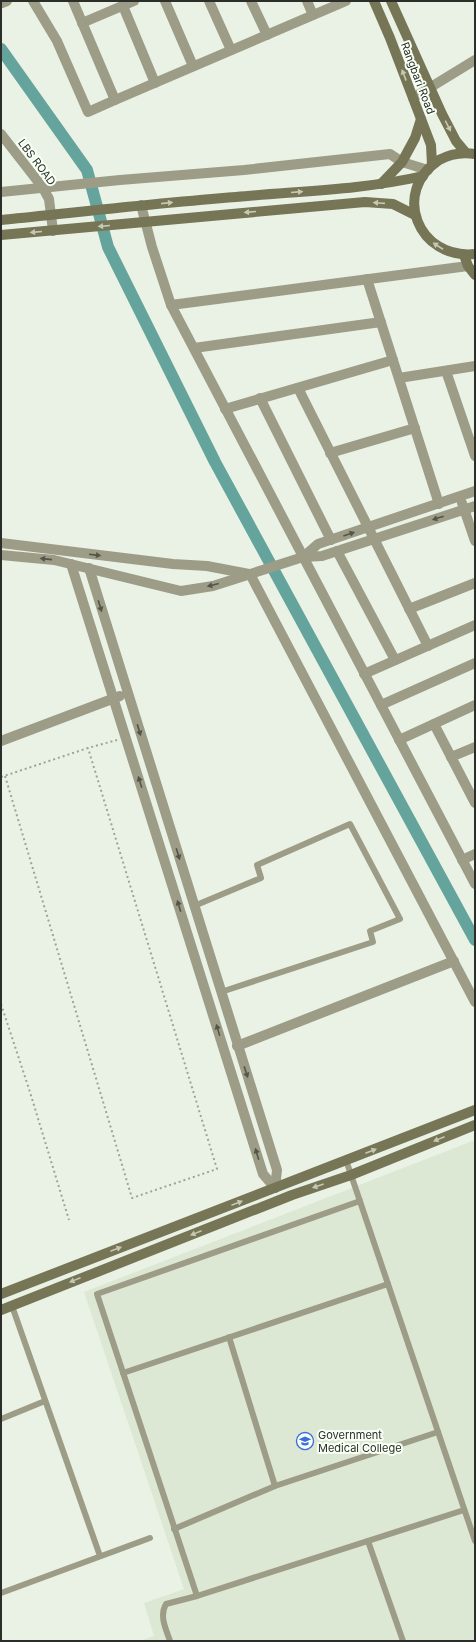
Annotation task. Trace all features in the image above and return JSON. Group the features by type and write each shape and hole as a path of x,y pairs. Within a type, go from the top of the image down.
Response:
{"street":[{"path":"33,1 57,41 88,112 346,1"},
{"path":"73,1 115,100"},
{"path":"82,22 134,1"},
{"path":"165,1 193,66"},
{"path":"209,1 231,50"},
{"path":"251,1 267,35"},
{"path":"307,1 313,15"},
{"name":"Rangbari Road","path":"374,1 390,38 431,145 428,170"},
{"name":"Rangbari Road","path":"391,1 430,88 456,141 471,154"},
{"path":"123,6 155,82"},
{"path":"413,98 475,60"},
{"path":"382,184 402,162 415,138 421,119"},
{"name":"LBS ROAD","path":"1,134 43,188 49,199 53,231"},
{"path":"1,192 120,180 244,170 390,154 402,162 428,170"},
{"path":"1,220 141,205 382,184 428,170 444,158 457,154 471,154"},
{"path":"428,170 417,188 414,201 420,227 428,239 438,247 451,253 464,255 475,254"},
{"path":"1,235 365,202 393,204 416,214"},
{"path":"141,205 171,306 475,884"},
{"path":"464,255 468,266 475,275"},
{"path":"171,306 468,266"},
{"path":"367,279 439,504"},
{"path":"194,348 381,322"},
{"path":"225,409 393,360"},
{"path":"399,378 475,366"},
{"path":"446,371 475,456"},
{"path":"298,388 367,528 428,646"},
{"path":"260,398 331,540"},
{"path":"330,452 415,428"},
{"path":"303,557 318,544 475,492"},
{"path":"459,497 475,541"},
{"path":"1,555 54,560 181,591 213,586 303,557 322,556 475,506"},
{"path":"1,543 173,564 207,566 255,572"},
{"path":"337,551 395,660"},
{"path":"71,564 263,1174 275,1188"},
{"path":"89,568 220,992 277,1170 275,1188"},
{"path":"255,572 475,1002"},
{"path":"409,610 475,583"},
{"path":"364,674 475,625"},
{"path":"381,705 475,664"},
{"path":"1,741 127,693"},
{"path":"399,740 475,705"},
{"path":"434,724 475,803"},
{"path":"451,757 475,747"},
{"path":"462,860 475,854"},
{"path":"187,932 201,928"},
{"path":"237,1046 454,961"},
{"path":"1,1294 475,1110"},
{"path":"1,1310 292,1195 351,1175 475,1125"}],"lane":[{"path":"194,906 261,878 257,865 350,824 400,919 370,931 374,942 220,992"},
{"path":"346,1160 475,1542"},
{"path":"197,1596 97,1294 360,1201"},
{"path":"123,1373 388,1284"},
{"path":"12,1306 100,1556"},
{"path":"229,1337 275,1486"},
{"path":"1,1419 45,1401"},
{"path":"174,1529 275,1486 438,1432"},
{"path":"170,1641 162,1616 162,1610 166,1604 197,1596 464,1510"},
{"path":"1,1593 150,1538"},
{"path":"368,1541 403,1641"}],"path":[{"path":"1,777 88,748 126,738"},
{"path":"5,776 132,1198 217,1169 88,748"},
{"path":"1,1004 29,1089 68,1220"}],"shaded area":[{"name":"Government Medical College","path":"475,1140 475,1641 140,1641 154,1636 144,1603 184,1589 84,1292"}],"waterway":[{"path":"1,49 87,170 108,247 215,462 475,940"}],"place":[{"name":"Government Medical College","path":"305,1441"}]}
